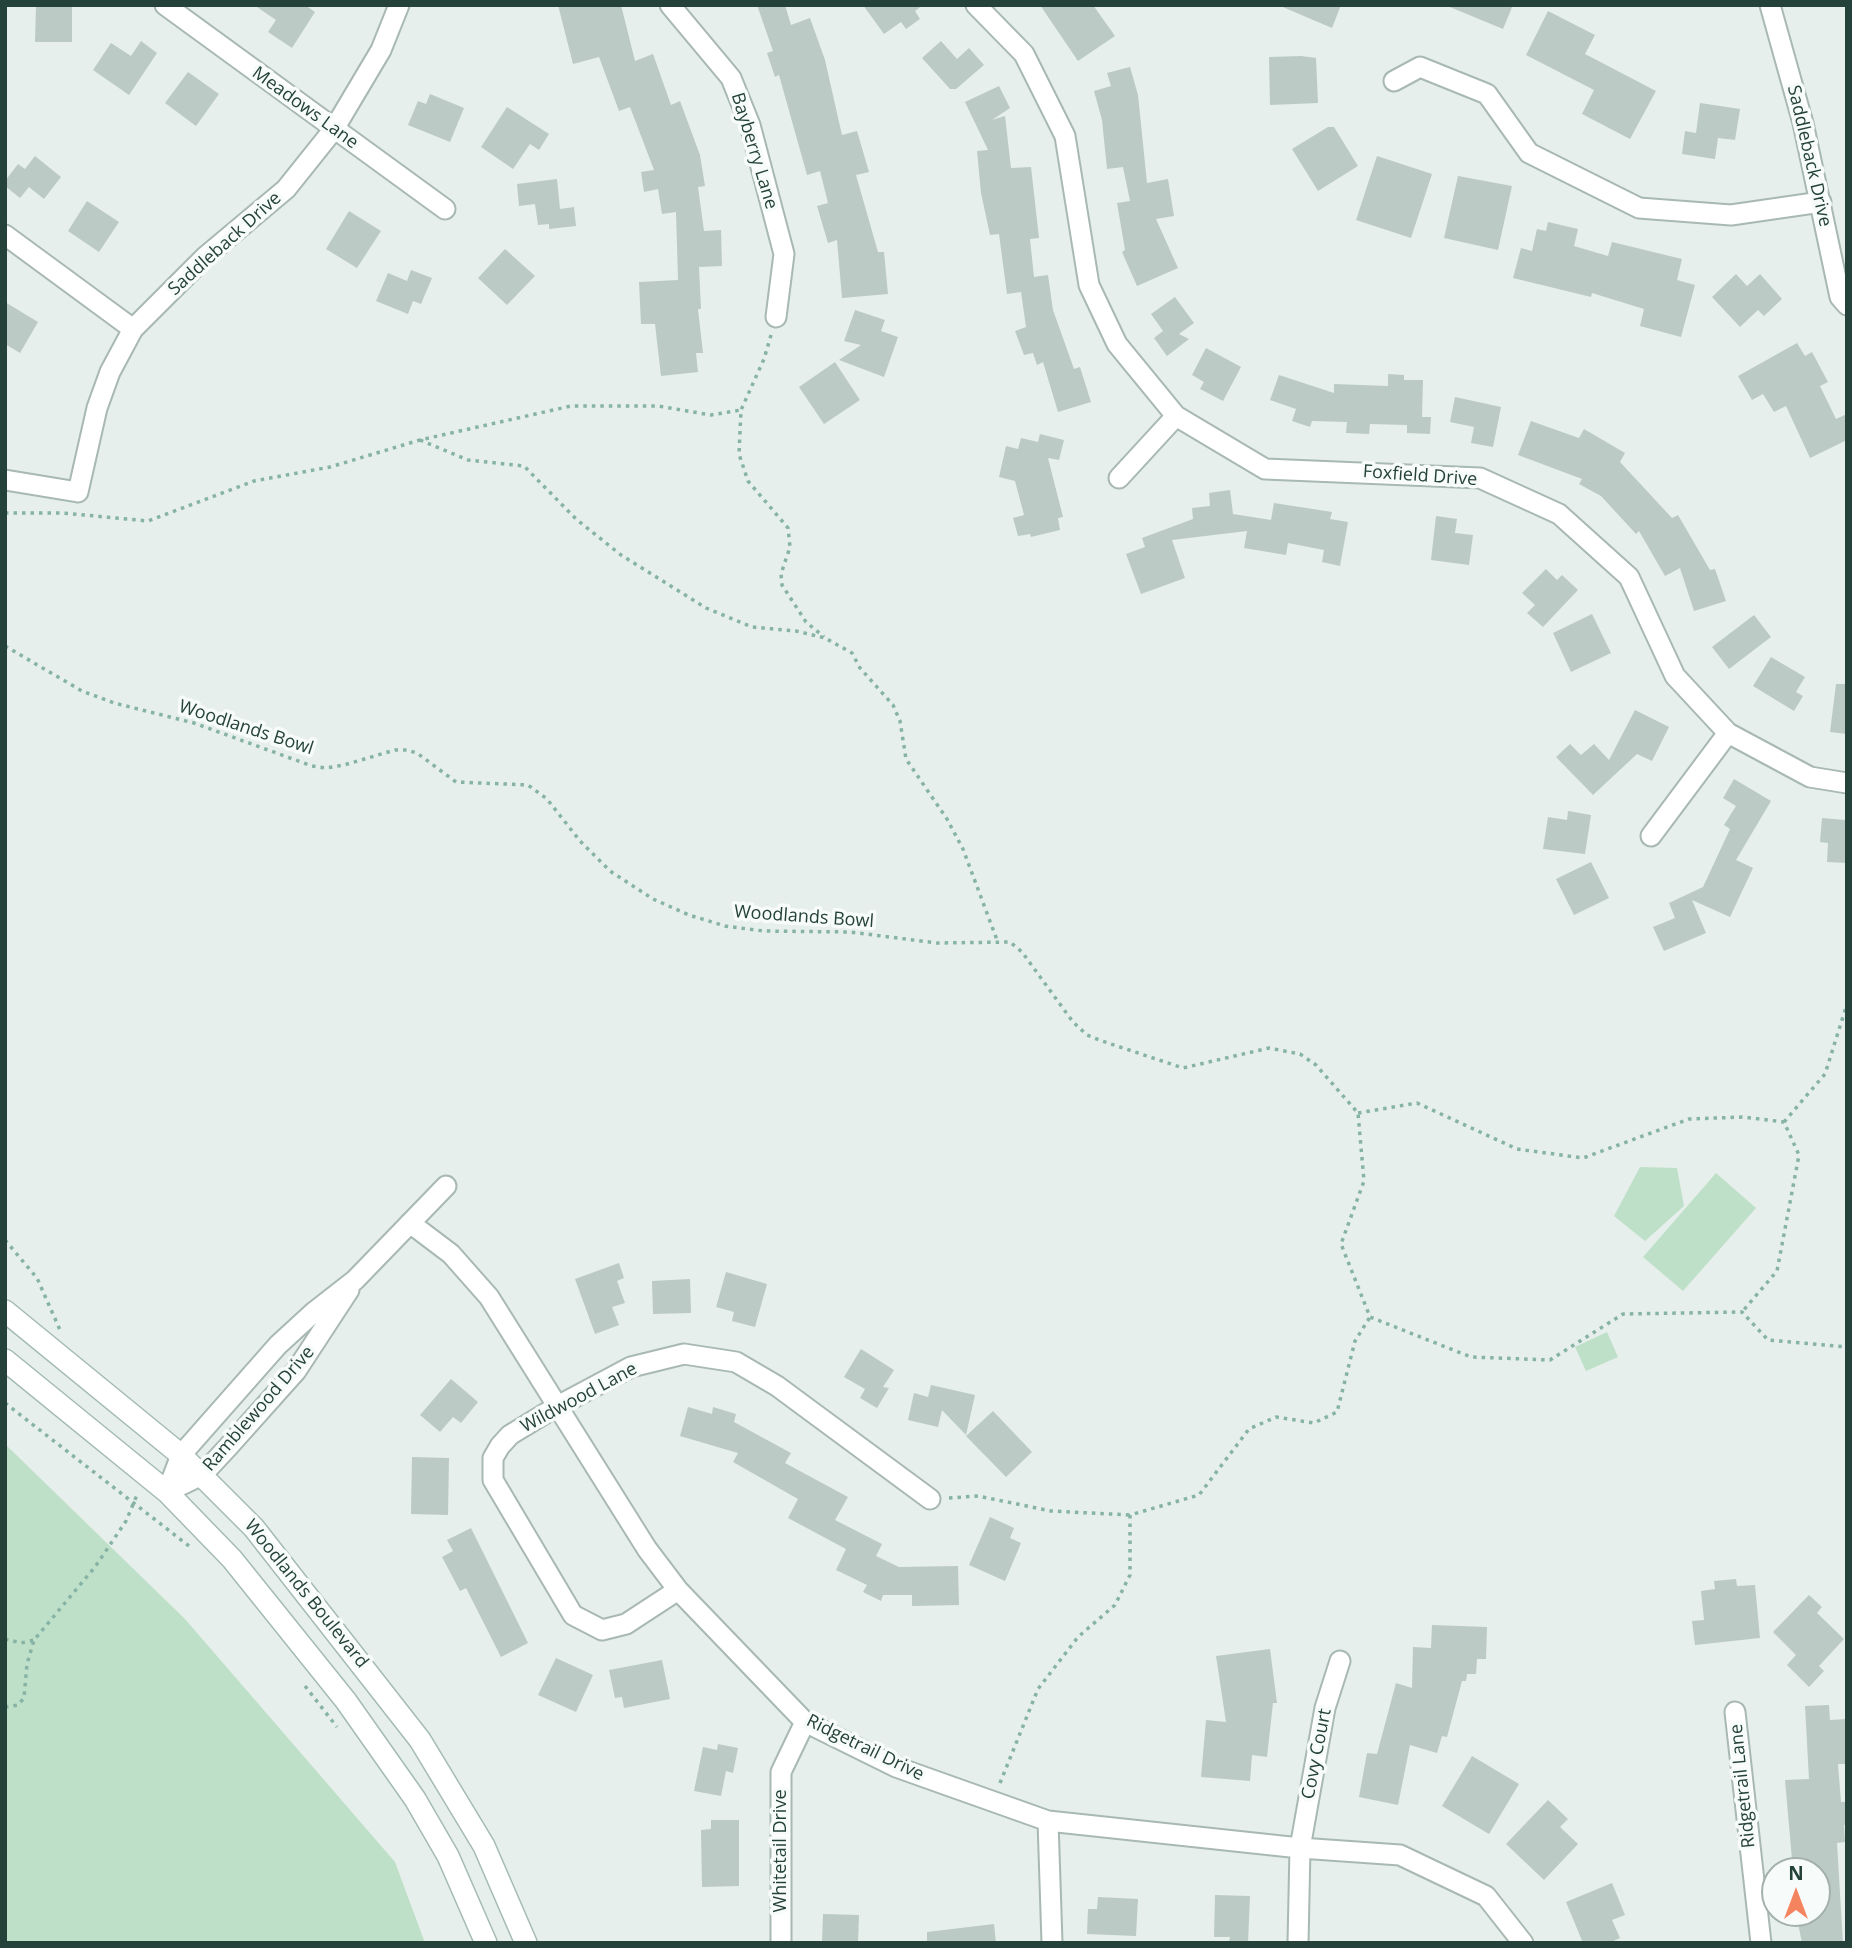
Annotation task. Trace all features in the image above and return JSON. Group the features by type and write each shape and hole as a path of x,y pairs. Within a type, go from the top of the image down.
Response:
{"street":[{"name":"Meadows Lane","path":"165,5 445,209"},
{"name":"Saddleback Drive","path":"78,492 97,408 110,372 133,329 206,256 286,190 334,130 381,50 399,5"},
{"name":"Bayberry Lane","path":"670,5 731,78 750,125 784,254 776,317"},
{"name":"Foxfield Drive","path":"975,5 1024,54 1065,136 1089,285 1117,344 1176,416 1265,469 1480,478 1559,514 1629,577 1675,676 1728,733 1811,777 1847,783"},
{"name":"Saddleback Drive","path":"1770,5 1803,123 1840,297 1847,305"},
{"path":"1394,81 1420,67 1487,94 1529,153 1639,208 1731,215 1821,202"},
{"path":"5,235 133,329"},
{"path":"1119,478 1176,416"},
{"path":"5,480 78,492"},
{"path":"5,494 78,492"},
{"path":"1651,836 1728,733"},
{"name":"Ramblewood Drive","path":"167,1492 181,1455 278,1345 355,1280 446,1186"},
{"name":"Ridgetrail Drive","path":"410,1223 451,1254 489,1297 647,1549 678,1590 805,1722 895,1767 1048,1821 1300,1848 1400,1855 1486,1896 1523,1943"},
{"name":"Ramblewood Drive","path":"167,1492 202,1475 296,1371 355,1280"},
{"name":"Woodlands Boulevard","path":"5,1311 181,1455 254,1528 420,1740 484,1846 526,1943"},
{"name":"Wildwood Lane","path":"678,1590 626,1624 602,1630 573,1615 499,1492 491,1468 500,1446 510,1435 556,1407 631,1367 684,1354 736,1362 777,1386 930,1499"},
{"name":"Woodlands Boulevard","path":"5,1360 167,1492 232,1559 346,1701 421,1810 448,1856 486,1943"},
{"name":"Covy Court","path":"1298,1943 1300,1848 1325,1708 1340,1661"},
{"name":"Ridgetrail Lane","path":"1735,1712 1761,1943"},
{"name":"Whitetail Drive","path":"781,1943 781,1772 805,1722"},
{"path":"1048,1821 1052,1943"}],"path":[{"path":"776,317 764,359 741,410 737,437 742,468 748,481 788,528 791,538 781,574 782,584 806,622 825,638 852,653 860,668 893,705 900,721 906,759 947,819 963,849 997,940 1010,942 1022,952 1073,1022 1087,1035 1183,1068 1269,1048 1285,1049 1316,1065 1357,1113 1364,1181 1341,1244 1370,1317 1471,1357 1550,1360 1623,1314 1742,1312 1768,1340 1847,1347"},
{"path":"5,513 64,513 148,521 240,485 330,467 420,440 571,406 658,406 711,415 731,414 741,410"},
{"path":"420,440 468,460 524,466 576,519 621,555 706,608 751,627 796,631 825,638"},
{"name":"Woodlands Bowl","path":"5,646 82,691 114,703 194,723 312,766 344,765 396,750 407,750 417,753 456,782 528,785 547,799 587,849 631,887 689,915 724,926 763,931 850,932 937,943 997,940"},
{"path":"1784,1122 1825,1074 1847,1004"},
{"path":"1357,1113 1417,1104 1517,1149 1583,1158 1689,1119 1743,1117 1784,1122"},
{"path":"1742,1312 1777,1271 1798,1155 1784,1122"},
{"path":"5,1240 37,1278 63,1337"},
{"path":"930,1499 978,1496 1051,1511 1130,1515 1199,1495 1250,1429 1276,1417 1314,1423 1337,1412 1355,1341 1370,1317"},
{"path":"5,1404 197,1551"},
{"path":"5,1707 18,1705 24,1698 27,1664 34,1640 95,1567 126,1521 132,1502"},
{"path":"991,1803 1038,1689 1078,1637 1115,1605 1130,1575 1130,1515"},
{"path":"5,1639 21,1643 34,1640"},
{"path":"301,1681 342,1734"}],"green space":[{"path":"1640,1167 1677,1168 1684,1206 1645,1241 1614,1216"},
{"path":"1716,1173 1756,1208 1683,1291 1643,1257"},
{"path":"1607,1332 1618,1357 1586,1371 1575,1347"},
{"path":"5,1444 185,1619 395,1862 425,1943 5,1943"}],"building":[{"path":"254,5 305,5 315,12 292,48 268,32 276,20"},
{"path":"558,5 621,5 635,61 653,54 671,105 680,101 700,155 705,186 698,187 704,231 721,230 722,266 699,267 701,309 698,309 703,353 696,353 698,372 661,376 655,324 641,324 639,282 678,280 676,212 662,214 658,189 644,192 641,172 654,170 630,107 619,111 599,57 573,64"},
{"path":"757,5 785,5 791,25 810,18 825,60 842,135 857,131 869,172 856,175 878,252 884,252 888,294 842,298 837,240 828,243 817,206 828,203 820,171 807,175 779,75 775,77 767,53 773,51"},
{"path":"863,5 923,5 915,11 920,19 906,29 901,22 884,34"},
{"path":"1040,5 1093,5 1115,36 1078,61"},
{"path":"1278,5 1341,5 1332,28"},
{"path":"1445,5 1513,5 1503,29"},
{"path":"36,6 72,6 72,42 35,42"},
{"path":"1548,11 1595,35 1585,54 1656,91 1630,139 1582,114 1594,90 1526,55"},
{"path":"141,41 157,53 129,95 93,70 111,43 131,56"},
{"path":"941,41 957,59 969,48 984,65 956,89 950,89 922,58"},
{"path":"1269,57 1316,58 1318,103 1270,105"},
{"path":"1130,67 1138,95 1147,183 1168,179 1174,216 1156,219 1178,268 1137,286 1122,252 1125,250 1117,203 1130,201 1123,167 1107,169 1102,120 1094,91 1111,86 1107,73"},
{"path":"188,72 219,94 196,126 165,103"},
{"path":"999,86 1010,108 992,120 1005,116 1011,168 1031,167 1039,238 1030,239 1034,277 1048,275 1053,310 1074,369 1080,367 1091,402 1058,412 1043,362 1037,365 1033,353 1024,355 1015,331 1026,327 1021,292 1007,294 999,234 990,235 981,193 977,151 988,150 965,102"},
{"path":"430,94 464,108 450,142 408,125 418,101 426,104"},
{"path":"1700,103 1740,109 1735,140 1718,138 1715,159 1682,154 1685,131 1696,133"},
{"path":"507,107 549,134 539,150 530,144 513,169 481,147"},
{"path":"1328,127 1334,127 1358,166 1318,191 1292,149"},
{"path":"35,156 61,177 44,199 29,187 20,198 5,186 5,181 18,164 25,169"},
{"path":"1377,156 1432,174 1411,238 1356,220"},
{"path":"1458,176 1512,186 1498,250 1444,238"},
{"path":"557,179 560,209 574,207 576,226 549,229 549,224 538,225 535,204 519,206 517,184"},
{"path":"87,201 119,222 99,252 68,231"},
{"path":"349,211 381,231 357,268 326,249"},
{"path":"1548,222 1578,229 1574,246 1608,256 1612,242 1682,259 1677,280 1695,285 1681,337 1640,326 1644,309 1592,293 1591,297 1513,278 1521,248 1532,251 1537,229 1546,231"},
{"path":"505,249 535,276 507,305 478,278"},
{"path":"411,270 432,278 421,304 413,301 408,314 376,301 388,273 407,281"},
{"path":"1736,274 1747,286 1760,274 1782,299 1764,316 1758,310 1740,327 1712,297"},
{"path":"1175,297 1194,323 1179,334 1189,339 1167,356 1154,338 1163,331 1151,314"},
{"path":"5,302 38,322 20,353 5,344"},
{"path":"855,310 885,320 881,331 898,337 884,377 839,360 861,345 844,341"},
{"path":"1797,343 1805,356 1812,352 1828,382 1820,386 1836,419 1847,414 1847,440 1810,458 1786,406 1774,412 1763,394 1752,400 1738,376"},
{"path":"1206,348 1241,367 1223,401 1200,389 1204,382 1192,375"},
{"path":"835,362 860,400 824,424 799,387"},
{"path":"1388,374 1404,375 1404,380 1423,380 1422,417 1431,417 1430,434 1407,433 1407,425 1370,424 1369,434 1346,433 1347,422 1312,421 1310,427 1292,421 1296,409 1270,400 1279,375 1334,393 1334,384 1388,386"},
{"path":"1455,397 1501,407 1493,447 1471,443 1474,427 1450,422"},
{"path":"1531,421 1579,438 1584,429 1625,453 1620,462 1672,518 1678,515 1710,570 1715,569 1726,601 1694,611 1680,568 1665,576 1639,531 1636,534 1601,496 1579,484 1582,479 1518,455"},
{"path":"1040,434 1064,440 1059,460 1048,458 1063,517 1058,518 1060,530 1031,537 1030,534 1018,536 1013,518 1024,515 1015,481 999,477 1006,446 1018,449 1021,438 1038,442"},
{"path":"1230,490 1233,514 1271,520 1274,503 1332,512 1330,519 1348,522 1340,566 1322,562 1324,550 1288,543 1286,555 1244,548 1247,531 1172,540 1185,578 1141,594 1126,554 1145,547 1142,538 1193,519 1192,508 1210,506 1209,493"},
{"path":"1436,516 1457,519 1455,533 1473,535 1469,565 1431,560"},
{"path":"1546,569 1557,580 1562,575 1578,590 1543,627 1527,613 1535,605 1522,593"},
{"path":"1592,614 1611,653 1571,672 1553,633"},
{"path":"1754,615 1771,637 1729,669 1712,647"},
{"path":"1771,657 1805,677 1796,692 1803,696 1794,711 1753,686"},
{"path":"1836,684 1847,684 1847,734 1830,732"},
{"path":"1635,710 1669,727 1652,761 1637,754 1593,795 1556,757 1570,744 1581,755 1594,744 1609,760"},
{"path":"1734,779 1771,801 1736,860 1753,868 1730,917 1692,900 1706,933 1664,951 1653,927 1675,918 1669,903 1703,887 1730,829 1724,825 1736,806 1723,798"},
{"path":"1568,811 1591,815 1585,854 1543,849 1548,817 1567,820"},
{"path":"1822,818 1845,820 1847,863 1827,862 1828,843 1820,842"},
{"path":"1591,862 1609,898 1574,915 1556,879"},
{"path":"619,1263 624,1278 617,1281 625,1303 612,1307 619,1325 595,1334 575,1279"},
{"path":"726,1272 767,1284 755,1327 732,1321 734,1312 716,1307"},
{"path":"690,1279 691,1313 653,1314 652,1281"},
{"path":"861,1349 894,1370 883,1387 889,1388 877,1408 860,1398 865,1389 844,1377"},
{"path":"451,1379 478,1402 461,1423 453,1417 440,1432 420,1415"},
{"path":"931,1385 975,1395 966,1435 942,1410 938,1427 908,1420 914,1393 928,1397"},
{"path":"688,1407 712,1414 713,1407 736,1414 734,1422 791,1453 785,1463 848,1497 835,1520 882,1544 876,1556 899,1567 958,1566 959,1605 912,1606 912,1595 883,1595 881,1601 863,1592 867,1585 836,1570 846,1549 788,1518 798,1499 733,1462 738,1453 680,1436"},
{"path":"993,1411 1032,1452 1006,1477 966,1436"},
{"path":"412,1457 449,1458 448,1515 411,1514"},
{"path":"990,1517 1014,1528 1010,1538 1021,1543 1005,1581 969,1565"},
{"path":"471,1528 528,1643 501,1657 466,1588 460,1591 442,1557 453,1551 447,1540"},
{"path":"1736,1579 1737,1586 1755,1585 1760,1638 1695,1645 1692,1621 1704,1620 1701,1591 1715,1589 1714,1581"},
{"path":"1809,1595 1822,1607 1817,1613 1844,1639 1819,1666 1824,1671 1809,1687 1787,1665 1796,1655 1773,1632"},
{"path":"1432,1625 1487,1627 1486,1659 1477,1659 1476,1674 1467,1674 1466,1681 1462,1681 1447,1737 1442,1736 1437,1753 1410,1745 1398,1805 1359,1797 1367,1753 1377,1754 1396,1683 1412,1688 1413,1647 1431,1648"},
{"path":"1270,1649 1277,1703 1273,1703 1267,1757 1252,1755 1250,1781 1201,1777 1206,1720 1226,1722 1216,1656"},
{"path":"556,1658 593,1675 576,1712 538,1695"},
{"path":"662,1660 670,1699 624,1708 622,1697 615,1698 609,1670"},
{"path":"1829,1705 1830,1720 1847,1719 1847,1764 1838,1764 1841,1802 1847,1802 1845,1842 1837,1843 1843,1943 1802,1943 1799,1927 1831,1927 1831,1857 1792,1857 1785,1780 1809,1779 1805,1706"},
{"path":"718,1744 738,1748 733,1773 726,1771 721,1796 694,1791 703,1747 717,1750"},
{"path":"1472,1756 1519,1784 1489,1834 1442,1806"},
{"path":"1548,1800 1568,1819 1560,1827 1578,1844 1544,1880 1506,1844"},
{"path":"711,1820 739,1820 739,1886 702,1887 701,1830 711,1829"},
{"path":"1612,1883 1625,1915 1612,1920 1620,1938 1609,1943 1583,1943 1566,1902"},
{"path":"1215,1895 1250,1896 1248,1943 1229,1943 1230,1937 1214,1937"},
{"path":"1098,1897 1138,1899 1136,1936 1087,1934 1088,1909 1097,1909"},
{"path":"823,1914 859,1915 858,1943 822,1943"},
{"path":"994,1924 996,1943 927,1943 927,1932"}]}
